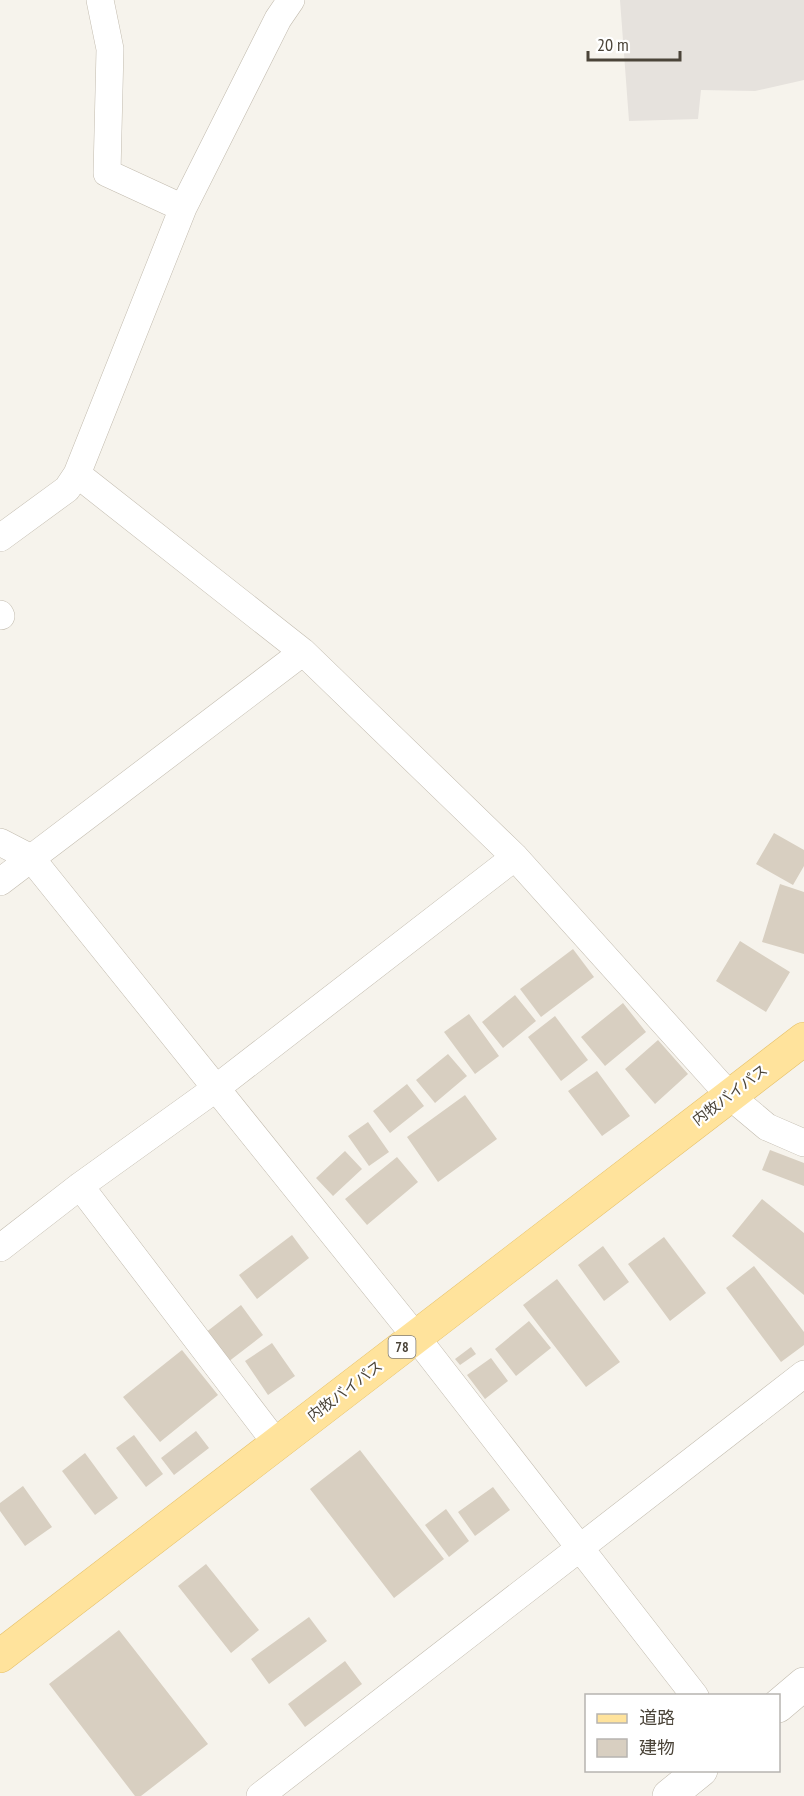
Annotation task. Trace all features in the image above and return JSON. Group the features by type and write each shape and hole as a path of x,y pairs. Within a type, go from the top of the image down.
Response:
{"main road":[{"name":"内牧バイパス","path":"0,1656 804,1039"}],"street":[{"path":"100,0 110,50 107,173 183,208"},
{"path":"0,538 67,489 77,474 183,208 278,18 291,0"},
{"path":"77,474 303,652 515,856 730,1096 767,1127 804,1143"},
{"path":"0,882 303,652"},
{"path":"0,842 31,858 416,1337 694,1694"},
{"path":"0,1248 80,1186 215,1089 515,856"},
{"path":"80,1186 276,1443"},
{"path":"260,1796 804,1374"},
{"path":"780,1704 804,1684"},
{"path":"669,1796 699,1772"}],"shaded area":[{"path":"620,0 804,0 804,80 755,91 701,90 698,119 629,121"}],"building":[{"path":"774,833 804,850 804,866 793,885 756,864"},
{"path":"780,884 804,892 804,954 762,942"},
{"path":"740,941 790,972 766,1012 716,981"},
{"path":"573,949 594,977 541,1017 520,989"},
{"path":"515,995 536,1021 503,1048 482,1022"},
{"path":"623,1003 646,1032 605,1066 581,1037"},
{"path":"469,1014 499,1056 475,1074 444,1032"},
{"path":"555,1016 588,1060 561,1081 528,1037"},
{"path":"658,1040 688,1074 655,1104 625,1069"},
{"path":"448,1054 467,1076 435,1103 416,1080"},
{"path":"597,1071 630,1116 602,1136 568,1091"},
{"path":"407,1084 424,1106 390,1133 373,1111"},
{"path":"465,1095 497,1139 438,1182 407,1137"},
{"path":"368,1122 389,1152 369,1166 348,1136"},
{"path":"770,1150 804,1163 804,1186 762,1170"},
{"path":"345,1151 362,1169 333,1196 316,1178"},
{"path":"397,1157 418,1182 367,1225 345,1199"},
{"path":"762,1199 804,1233 804,1295 732,1236"},
{"path":"292,1235 309,1258 257,1299 239,1275"},
{"path":"664,1237 706,1293 670,1321 628,1264"},
{"path":"603,1246 629,1282 604,1301 578,1265"},
{"path":"754,1266 804,1332 804,1345 781,1362 726,1288"},
{"path":"557,1279 620,1362 586,1387 523,1305"},
{"path":"241,1305 263,1335 228,1362 205,1333"},
{"path":"529,1321 551,1348 516,1376 495,1349"},
{"path":"272,1343 295,1376 268,1395 245,1361"},
{"path":"471,1347 476,1354 460,1365 455,1359"},
{"path":"182,1350 218,1395 160,1442 123,1397"},
{"path":"491,1358 508,1381 485,1399 467,1375"},
{"path":"196,1431 209,1448 174,1475 161,1458"},
{"path":"134,1435 163,1474 146,1487 116,1448"},
{"path":"360,1450 444,1559 394,1598 310,1489"},
{"path":"85,1453 118,1498 95,1515 62,1471"},
{"path":"23,1486 52,1527 25,1546 0,1511 0,1503"},
{"path":"493,1487 510,1510 475,1536 458,1512"},
{"path":"446,1509 469,1541 449,1557 425,1525"},
{"path":"206,1564 259,1630 231,1653 178,1586"},
{"path":"309,1617 327,1641 269,1684 251,1659"},
{"path":"119,1630 208,1744 141,1796 135,1796 49,1684"},
{"path":"345,1661 362,1684 305,1727 288,1704"}]}
